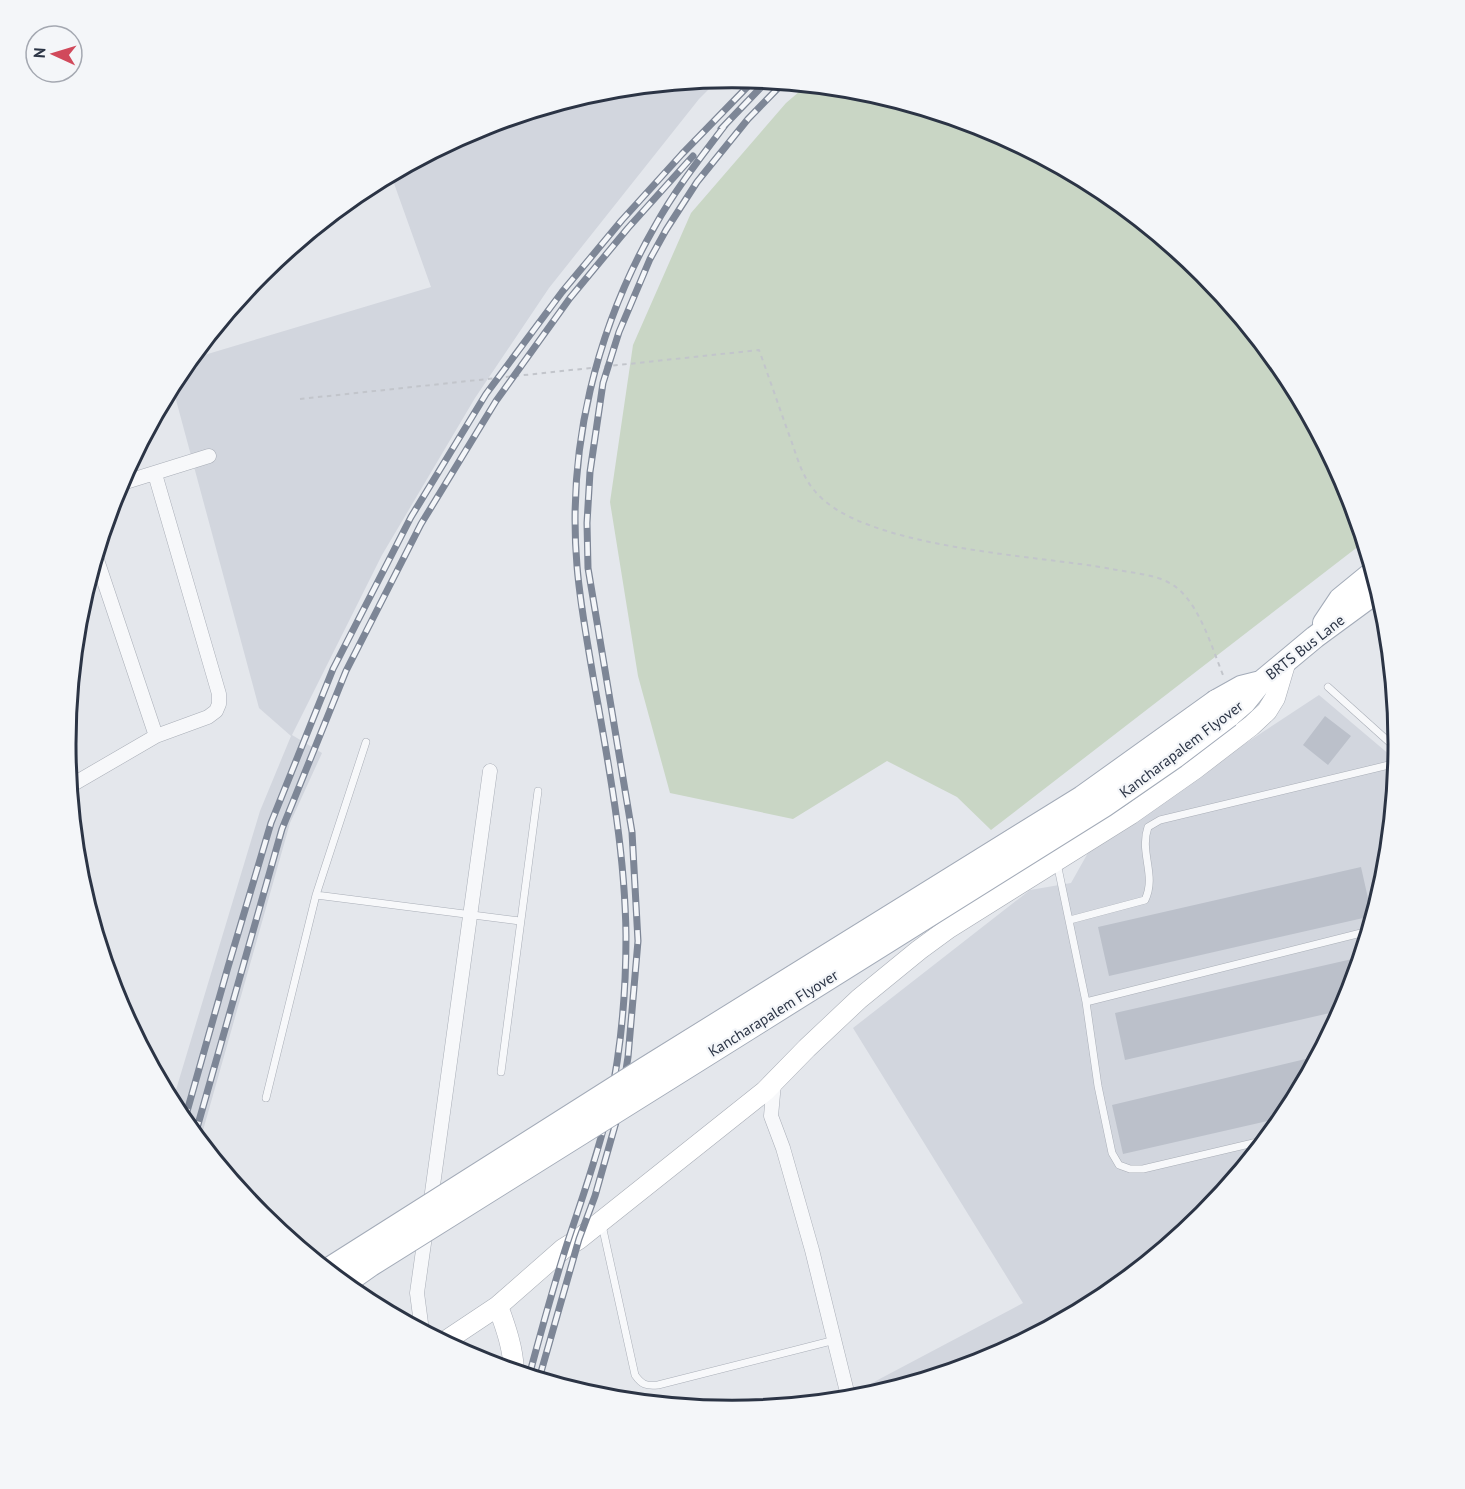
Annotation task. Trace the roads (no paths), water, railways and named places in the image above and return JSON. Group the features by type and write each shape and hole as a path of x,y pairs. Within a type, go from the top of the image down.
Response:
{"main road":[{"path":"1315,637 1340,599 1367,577"},
{"name":"BRTS Bus Lane","path":"1261,682 1315,637 1371,596"},
{"path":"1315,637 1356,621 1374,607"},
{"name":"Kancharapalem Flyover","path":"334,1266 644,1069 1082,797 1225,703 1253,694 1261,682"},
{"name":"Kancharapalem Flyover","path":"352,1278 1104,806 1175,758 1225,703"}],"street":[{"path":"132,481 209,456"},
{"path":"78,781 156,736 208,717 216,711 219,704 219,694 155,474"},
{"path":"101,570 156,736"},
{"path":"451,1337 498,1306 563,1249 579,1239 774,1083 859,999 919,950 949,928 1140,808 1251,726 1267,711 1275,698 1286,662"},
{"path":"421,1322 417,1293 420,1268 490,771"},
{"path":"774,1083 771,1116 798,1198 847,1390"},
{"path":"747,1104 771,1116"},
{"path":"498,1306 509,1337 513,1363"}],"lane":[{"path":"1328,687 1388,741"},
{"path":"266,1098 316,895 366,742"},
{"path":"1070,920 1145,900 1151,888 1144,839 1148,826 1160,820 1388,765"},
{"path":"501,1072 538,791"},
{"path":"1056,861 1086,1002 1098,1086 1112,1153 1119,1166 1143,1169 1254,1143"},
{"path":"316,895 520,921"},
{"path":"1086,1002 1360,933"},
{"path":"601,1221 635,1375 640,1383 648,1386 658,1385 835,1340"}],"railway":[{"path":"187,1110 271,823 333,669 411,517 486,394 562,292 622,220 746,89"},
{"path":"721,129 759,89"},
{"path":"541,1372 620,1108 628,1057 638,941 632,832 588,568 587,523 590,472 603,383 619,332 650,259 666,230 697,182 748,119 776,90"},
{"path":"531,1369 605,1123 617,1064 625,978 623,870 577,566 575,522 582,434 590,390 602,348 634,265 671,200 726,124"},
{"path":"198,1124 282,829 346,671 421,524 496,401 570,298 628,228 693,156"}]}
